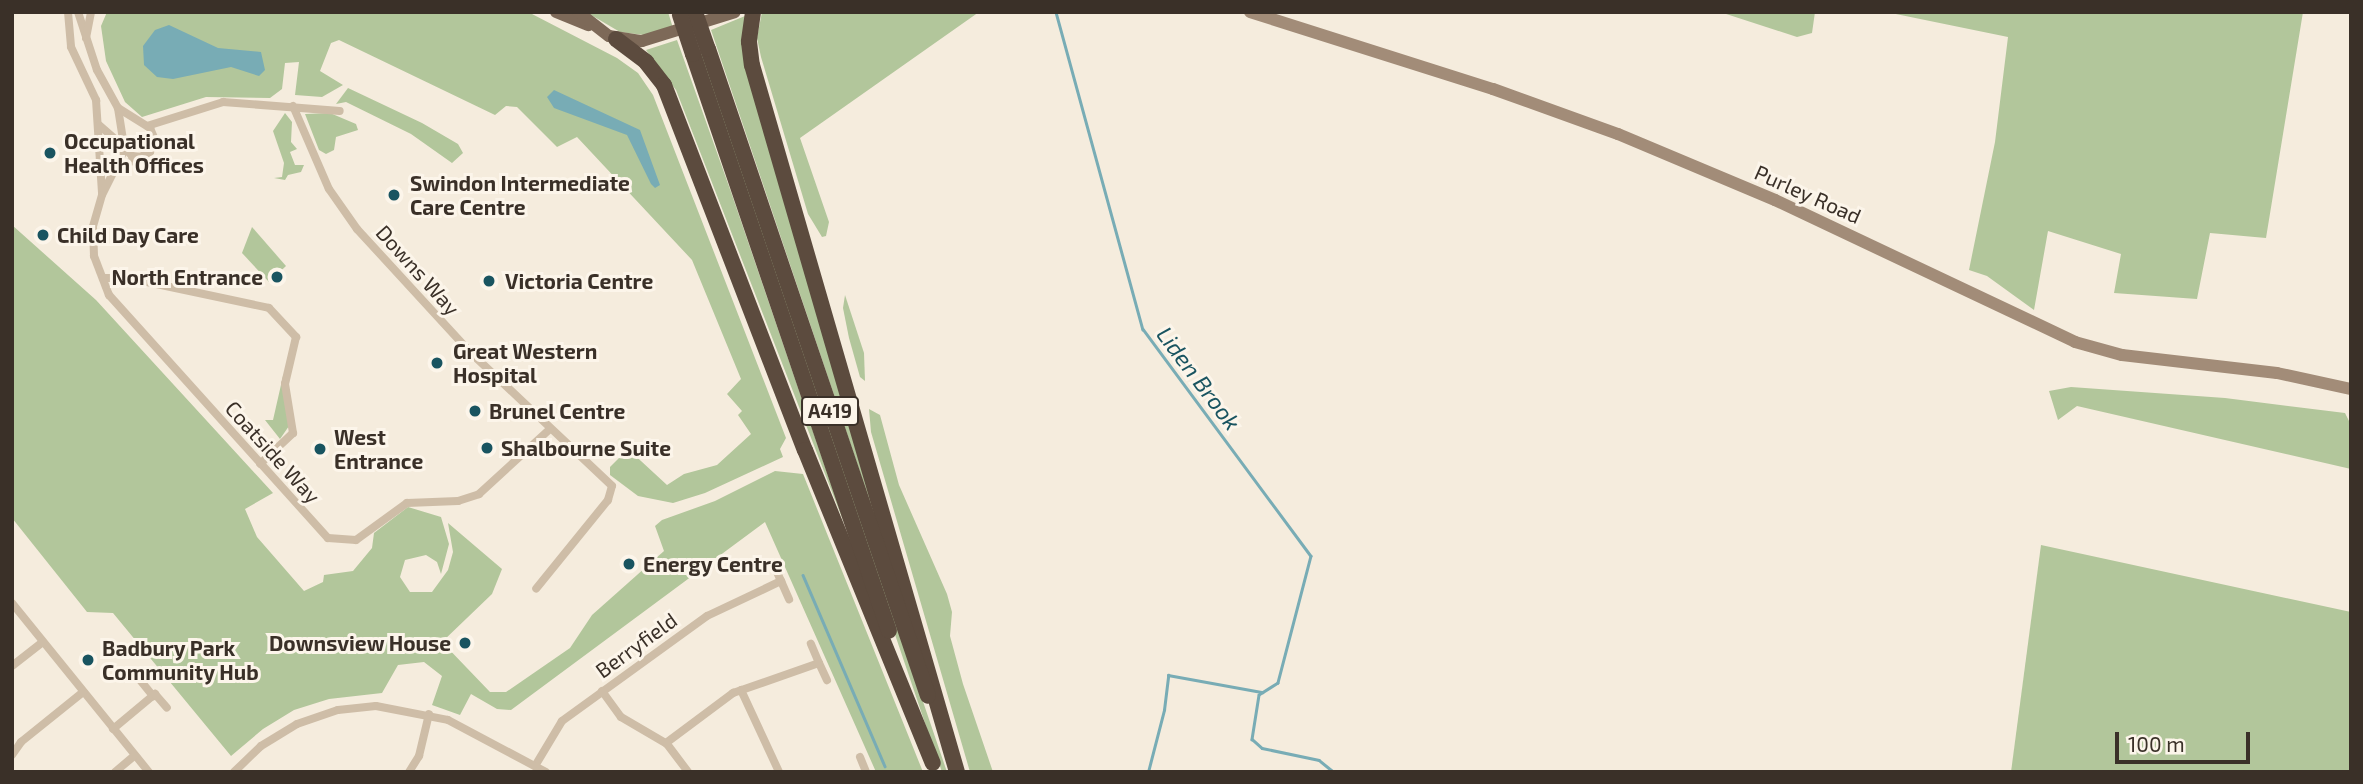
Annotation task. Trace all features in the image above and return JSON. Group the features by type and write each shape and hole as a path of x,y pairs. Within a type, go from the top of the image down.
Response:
{"highway":[{"name":"A419","path":"753,12 749,43 752,65 956,772"},
{"name":"A419","path":"685,13 956,772"},
{"name":"A419","path":"617,39 646,62 664,85 805,450 935,767"},
{"name":"A419","path":"700,51 935,767"}],"main road":[{"path":"556,12 617,39 660,38 735,12"},
{"path":"578,12 589,25"},
{"name":"Purley Road","path":"1250,12 1493,89 1618,134 1787,205 2075,342 2122,355 2277,373 2351,389"}],"street":[{"path":"68,12 71,47 94,92 99,125 102,195"},
{"path":"78,12 86,38 118,108 124,148"},
{"path":"86,38 91,16 98,12"},
{"path":"124,134 130,127 172,119 223,102 340,111"},
{"name":"Downs Way","path":"293,106 320,172 346,216 453,335 550,429 599,470 612,490 536,589"},
{"path":"118,108 144,125 155,139"},
{"path":"119,168 150,152 155,139 172,119"},
{"path":"99,125 124,148 142,157"},
{"name":"Coatside Way","path":"124,148 119,168 102,195 93,234 96,264 113,300 324,535 350,542 400,506 458,501 479,494 550,429"},
{"path":"103,278 128,278 269,308 296,337 285,384 294,430 260,464"},
{"path":"773,563 789,599"},
{"name":"Berryfield","path":"535,766 556,727 602,691 706,616 781,581"},
{"path":"12,603 149,772"},
{"path":"12,666 43,642"},
{"path":"811,644 827,680"},
{"path":"666,743 741,690 819,663"},
{"path":"140,680 167,708"},
{"path":"741,690 779,772"},
{"path":"602,691 621,717 666,743 688,772"},
{"path":"12,755 21,742 83,692"},
{"path":"113,729 153,696"},
{"path":"234,772 282,731 326,713 376,706 429,714 546,772"},
{"path":"409,772 419,756 429,714"},
{"path":"115,772 134,756"},
{"path":"860,757 866,772"}],"green space":[{"path":"107,12 532,14 617,58 638,73 653,95 786,438 780,449 783,457 705,493 673,503 638,496 610,475 610,467 628,449 667,485 684,474 717,465 751,434 738,415 742,411 727,394 741,379 692,260 577,137 557,147 517,107 506,106 495,115 339,40 331,43 320,71 343,85 322,97 295,95 299,62 285,63 282,89 270,98 206,97 142,117 125,102 106,61 101,26"},
{"path":"586,12 668,12 673,28 644,35 620,32"},
{"path":"762,12 979,12 800,138 829,222 826,236 822,237 808,214 761,57 757,38"},
{"path":"1720,12 1815,12 1812,33 1797,37"},
{"path":"1886,12 2303,12 2266,238 2210,233 2197,299 2114,293 2121,254 2048,231 2034,310 1987,276 1969,270 1995,142 2008,37"},
{"path":"745,16 744,62 893,570 711,30"},
{"path":"677,40 846,528 676,90 646,50"},
{"path":"702,52 947,772 942,772 927,729 698,53"},
{"path":"348,88 422,123 458,144 463,153 452,163 411,134 346,102 336,104"},
{"path":"285,113 292,122 291,142 297,149 290,152 295,165 304,165 301,172 288,175 285,180 274,178 282,177 284,163 273,131"},
{"path":"330,113 356,124 358,130 336,137 334,150 326,154 319,150 305,114"},
{"path":"12,225 96,300 273,493 245,509 257,537 304,591 323,582 324,575 353,571 372,548 374,533 408,507 441,517 449,544 441,574 437,562 426,555 405,560 400,577 410,592 432,592 448,570 453,552 448,523 502,569 492,594 442,642 490,692 506,692 570,648 592,615 664,551 655,526 662,520 715,501 775,471 803,474 923,772 876,772 765,522 511,710 497,709 471,694 460,715 432,705 442,676 424,662 398,665 382,693 329,699 294,710 263,729 231,756 113,613 87,612 12,518"},
{"path":"252,227 286,266 269,282 242,253"},
{"path":"845,295 864,353 865,381 860,377 849,338 843,308"},
{"path":"283,376 289,426 280,439 265,420 273,420"},
{"path":"2071,387 2225,398 2345,413 2351,425 2351,469 2077,406 2058,420 2049,391"},
{"path":"869,409 880,415 899,485 947,594 952,612 950,636 993,772 970,772 871,432"},
{"path":"2041,545 2351,612 2351,772 2011,772"}],"water":[{"path":"169,25 218,48 261,52 265,70 259,76 231,67 173,79 157,77 144,65 143,46 155,30"},
{"path":"554,90 640,130 660,185 655,188 651,184 627,135 554,108 547,97"}],"waterway":[{"name":"Liden Brook","path":"1056,12 1143,329 1311,556 1278,683 1259,695 1252,739 1262,748 1319,760 1334,772"},
{"path":"803,575 885,766"},
{"name":"Liden Brook","path":"1148,772 1164,710 1168,675 1262,692"}],"place":[{"name":"Occupational Health Offices","path":"50,153"},
{"name":"Swindon Intermediate Care Centre","path":"394,195"},
{"name":"Child Day Care","path":"43,235"},
{"name":"North Entrance","path":"277,277"},
{"name":"Victoria Centre","path":"489,281"},
{"name":"Great Western Hospital","path":"437,363"},
{"name":"Brunel Centre","path":"475,411"},
{"name":"Shalbourne Suite","path":"487,448"},
{"name":"West Entrance","path":"320,449"},
{"name":"Energy Centre","path":"629,564"},
{"name":"Downsview House","path":"465,643"},
{"name":"Badbury Park Community Hub","path":"88,660"}]}
